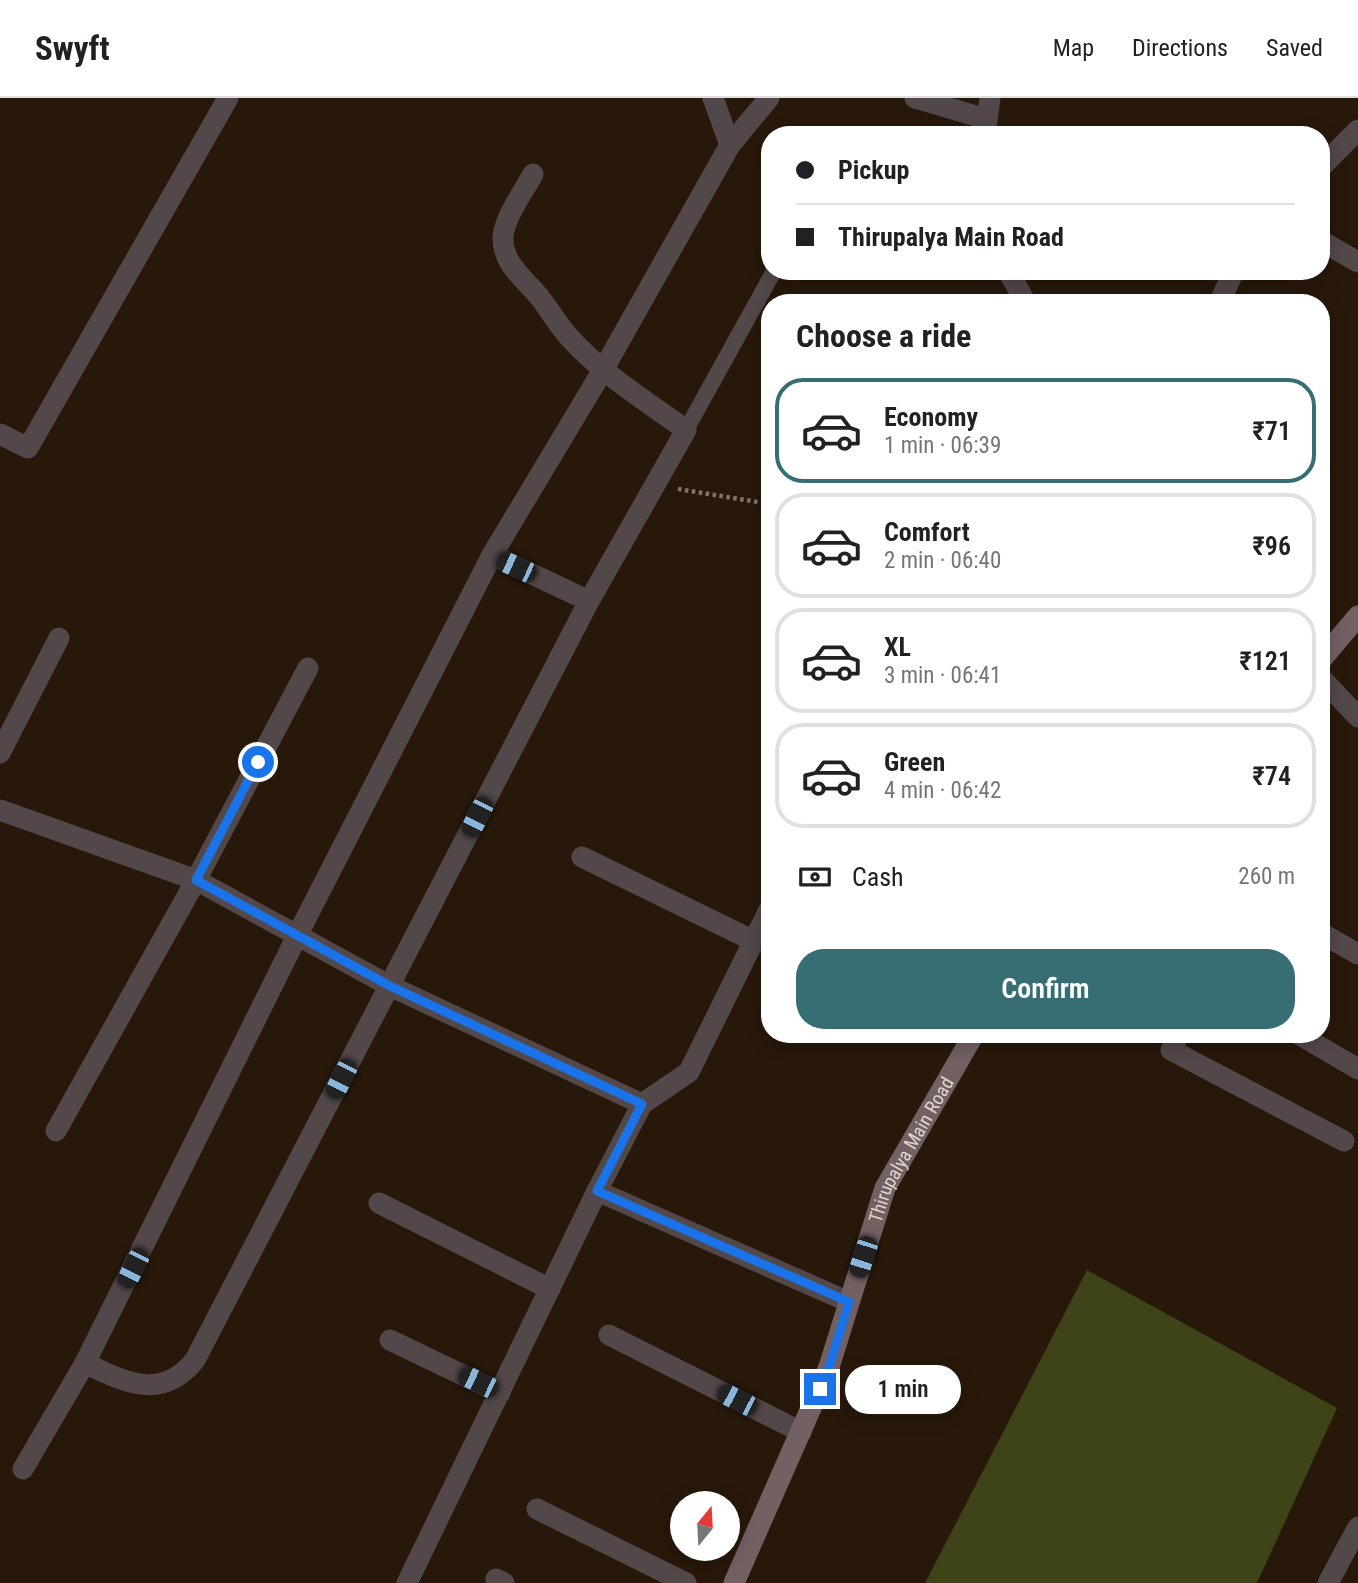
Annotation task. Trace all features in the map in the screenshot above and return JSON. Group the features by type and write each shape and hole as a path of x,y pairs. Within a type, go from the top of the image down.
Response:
{"street":[{"path":"0,434 28,448 228,98"},
{"path":"713,98 730,145"},
{"path":"23,1469 85,1363 298,934 492,555 603,370 730,145 769,98"},
{"path":"915,98 987,117"},
{"path":"1330,158 1358,130"},
{"path":"85,1363 123,1380 152,1386 185,1373 195,1360 589,601 686,430 603,370 570,338 552,317 540,297 507,261 503,236 513,209 533,174"},
{"path":"1330,246 1358,262"},
{"path":"492,555 589,601"},
{"path":"1330,649 1358,616"},
{"path":"0,753 59,638"},
{"path":"56,1131 196,880 308,668"},
{"path":"1330,687 1358,717"},
{"path":"0,810 196,880 390,986 642,1104"},
{"path":"582,858 754,941"},
{"path":"407,1583 642,1104 689,1072 761,927"},
{"path":"1330,938 1358,954"},
{"name":"Thirupalya Main Road","path":"734,1583 829,1367 885,1188 969,1043"},
{"path":"1174,1043 1171,1050 1344,1141"},
{"path":"1313,1043 1358,1069"},
{"path":"597,1191 849,1302"},
{"path":"379,1203 550,1289"},
{"path":"609,1335 801,1432"},
{"path":"390,1340 500,1393"},
{"path":"537,1508 686,1583"},
{"path":"1328,1583 1358,1527"}],"lane":[{"path":"686,430 761,294"}],"path":[{"path":"653,485 761,503"}],"green space":[{"path":"1087,1270 1337,1408 1257,1583 925,1583"}],"route":[{"path":"258,762 196,880 390,986 642,1104 597,1191 849,1302 820,1389"}]}
